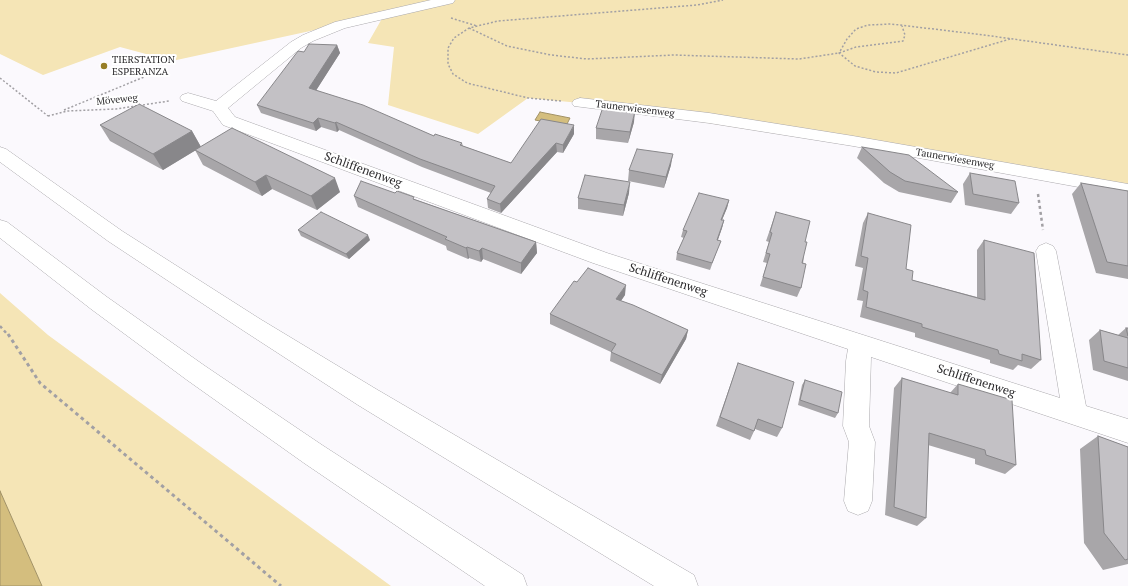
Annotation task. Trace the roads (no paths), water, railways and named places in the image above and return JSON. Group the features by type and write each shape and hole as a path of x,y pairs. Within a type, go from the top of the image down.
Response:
{"main road":[{"path":"188,98 219,107 296,45 308,38 340,25 448,0"},
{"name":"Taunerwiesenweg","path":"580,103 709,118 853,141 1128,190"},
{"name":"Schliffenenweg","path":"219,107 229,121 600,258 1128,431"},
{"path":"0,154 115,236 252,325 373,401 683,586"},
{"path":"0,227 99,303 202,377 313,454 512,586"},
{"path":"1046,251 1074,403 1073,413"},
{"path":"858,502 862,442 856,426 860,343"}],"place":[{"name":"TIERSTATION ESPERANZA","path":"104,66"}]}
